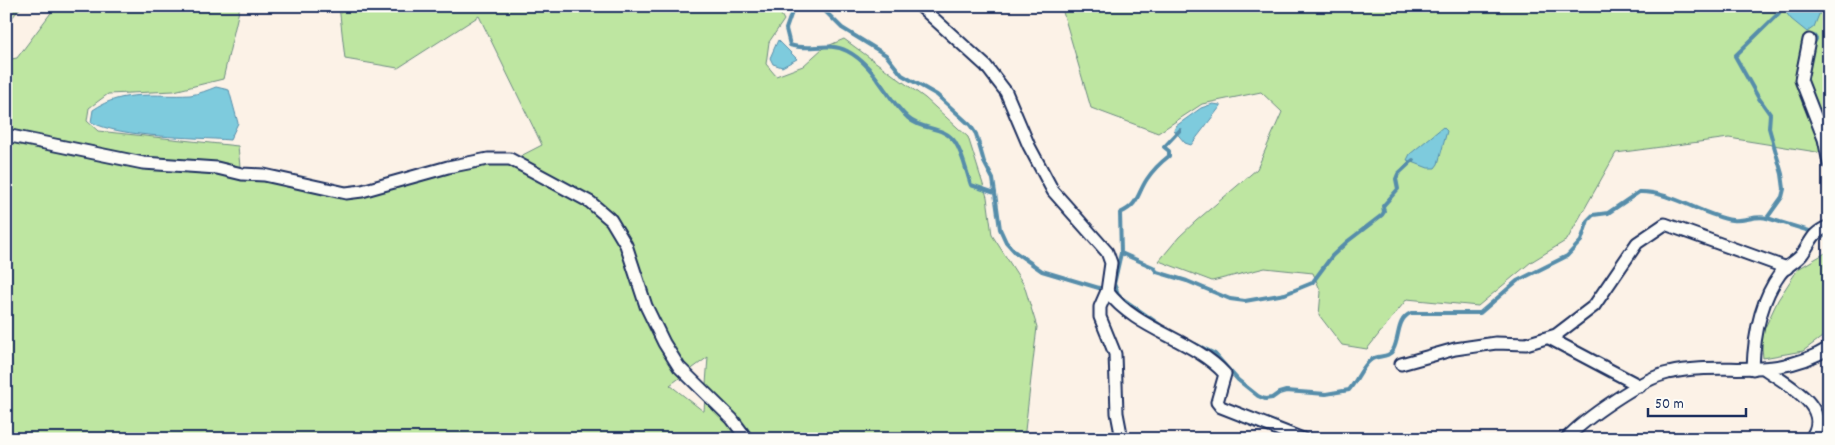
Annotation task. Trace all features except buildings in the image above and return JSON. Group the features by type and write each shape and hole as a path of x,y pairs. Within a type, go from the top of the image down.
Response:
{"street":[{"path":"920,6 970,49 1006,92 1029,146 1053,191 1107,252 1111,263 1106,291 1100,307 1100,317 1115,354 1117,413 1122,439"},
{"path":"1809,40 1801,80 1824,138 1829,163"},
{"path":"6,135 143,163 217,168 242,174 264,175 346,193 362,191 448,167 488,159 510,159 590,202 611,220 626,245 646,306 664,343 679,367 732,419 747,439"},
{"path":"1401,364 1455,349 1496,343 1526,344 1549,338 1584,315 1594,306 1637,242 1665,224 1786,268"},
{"path":"1753,369 1754,346 1759,320 1774,283 1786,268 1803,254 1814,234 1829,226"},
{"path":"1106,291 1114,301 1133,315 1166,336 1212,360 1225,374 1217,402 1221,407 1303,439"},
{"path":"1549,338 1640,386"},
{"path":"1566,439 1586,421 1640,386 1667,373 1765,369 1797,363 1814,357 1829,348"},
{"path":"1765,369 1803,396 1813,408 1818,419 1817,430 1810,439"}],"green space":[{"path":"6,6 22,6 6,25"},
{"path":"56,6 240,6 223,79 174,91 108,94 89,108 87,121 98,131 238,146 241,177 344,196 487,163 509,162 542,145 479,16 398,68 345,59 339,6 776,6 784,20 769,42 766,64 776,76 803,66 823,48 844,39 925,98 968,137 987,197 992,235 1024,285 1037,327 1024,439 6,439 6,60 17,58","holes":["708,357 704,411 670,385"]},
{"path":"1056,6 1829,6 1829,154 1729,138 1616,153 1567,240 1531,262 1478,306 1407,299 1367,349 1342,345 1319,315 1321,292 1313,273 1265,268 1212,281 1159,261 1179,237 1196,221 1257,169 1282,112 1261,92 1202,104 1158,133 1091,108 1063,12"},
{"path":"1827,252 1829,332 1803,351 1763,358 1761,336 1778,300 1798,269"}],"water":[{"path":"1781,6 1822,7 1814,27 1807,32 1791,19"},
{"path":"778,40 797,59 782,67 773,64 770,58"},
{"path":"216,87 229,90 238,123 230,140 139,134 104,127 91,122 93,110 104,103 116,99 140,95 190,95"},
{"path":"1213,104 1220,105 1220,107 1191,145 1185,143 1174,130 1176,126 1201,108"},
{"path":"1443,127 1447,131 1438,164 1435,168 1428,168 1407,160 1410,154"}],"waterway":[{"path":"794,6 786,29 790,45 797,47 840,48 857,57 873,73 908,118 920,125 945,133 955,142 971,185 995,193"},
{"path":"820,6 842,28 886,55 902,75 937,95 970,125 976,134 984,162 993,179 1000,229 1006,242 1015,252 1042,271 1099,288"},
{"path":"1767,218 1782,197 1784,189 1782,174 1769,128 1770,114 1735,56 1779,13"},
{"path":"1812,46 1816,39 1814,36"},
{"path":"1119,296 1114,284 1121,253 1120,213 1134,203 1149,176 1169,156 1169,151 1164,147 1180,130"},
{"path":"1121,253 1153,267 1157,272 1187,281 1230,299 1245,301 1285,294 1312,283 1332,256 1382,215 1384,212 1383,206 1398,189 1396,179 1398,174 1413,160"},
{"path":"1195,344 1215,354 1238,380 1258,396 1265,399 1272,398 1286,391 1326,394 1349,390 1368,362 1391,353 1401,324 1406,316 1411,313 1480,313 1517,281 1567,256 1581,241 1588,220 1593,215 1608,213 1639,192 1663,195 1732,220 1758,217 1767,218 1829,237"},
{"path":"1117,295 1160,325"}]}
